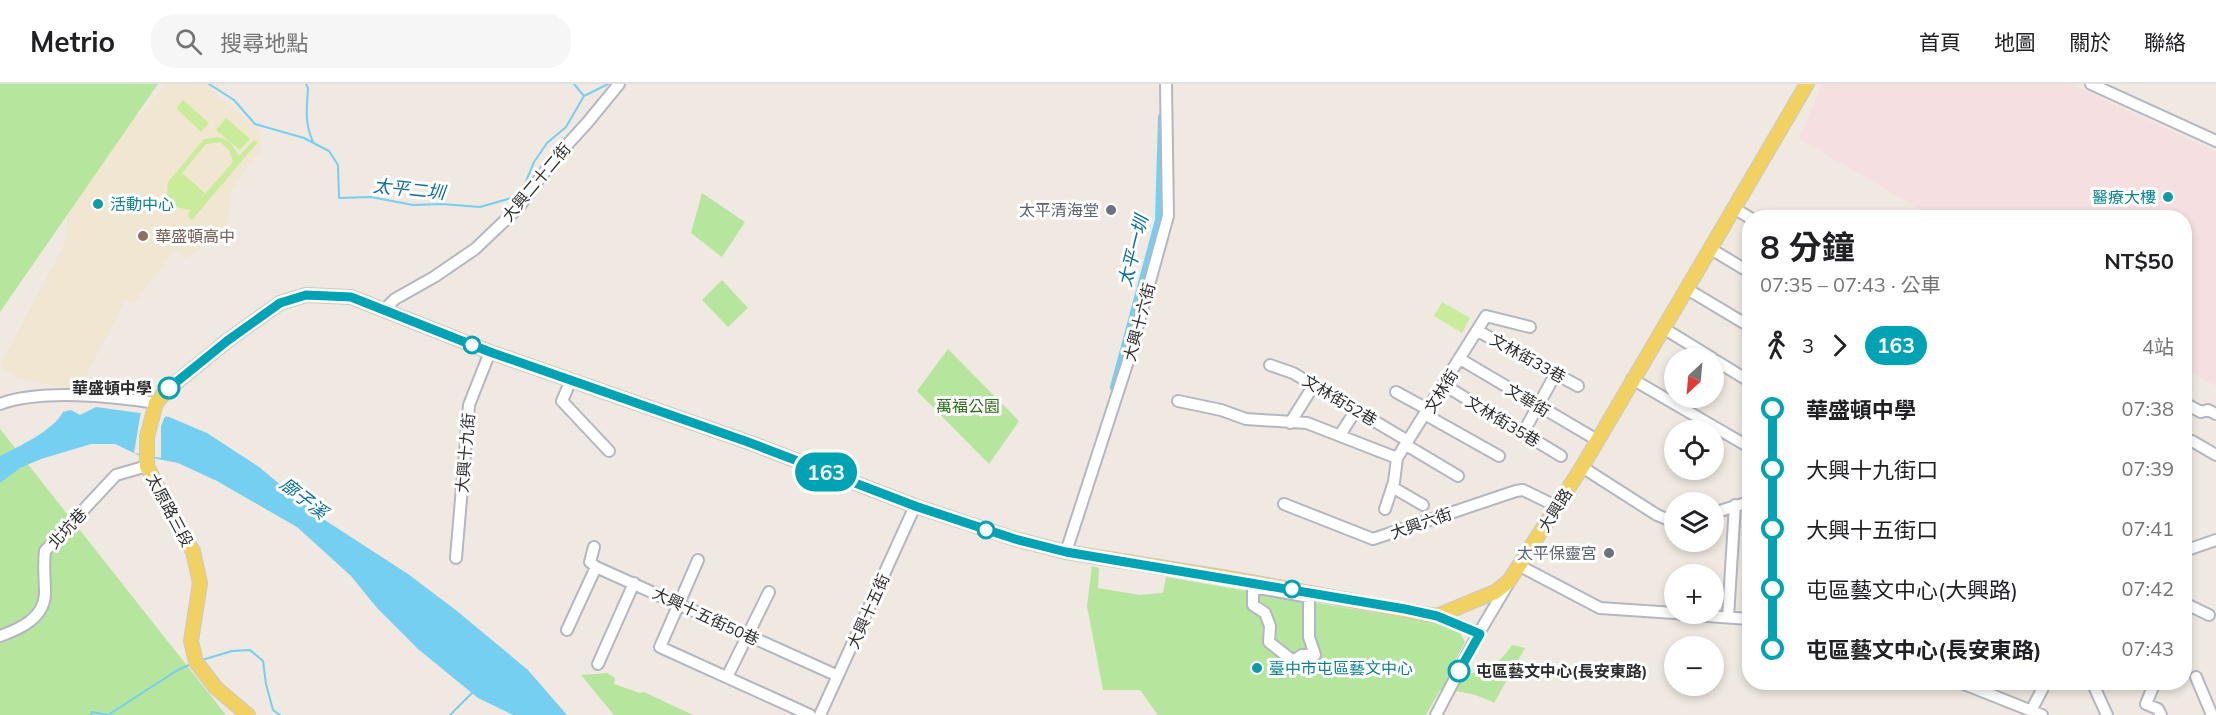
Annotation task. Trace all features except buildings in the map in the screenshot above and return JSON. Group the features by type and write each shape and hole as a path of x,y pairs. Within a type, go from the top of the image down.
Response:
{"main road":[{"name":"大興路","path":"1437,616 1495,592 1509,581 1520,566 1582,467 1807,84"},
{"path":"147,464 147,437 155,406 167,390 218,348 280,303 306,295 343,296 384,309 490,352 748,442 915,506 1015,539 1066,552 1240,580 1437,616"},
{"name":"太原路三段","path":"147,464 181,533 193,551 200,584 191,641 198,664 216,688 248,715"}],"street":[{"name":"大興二十二街","path":"384,309 395,299 434,277 475,249 519,207 554,159 619,84"},
{"name":"大興十六街","path":"1066,552 1128,361 1168,216 1166,84"},
{"path":"2091,84 2216,141"},
{"path":"1734,208 1742,213"},
{"path":"1711,249 1742,268"},
{"path":"1687,289 1742,322"},
{"name":"文林街","path":"1385,509 1397,458 1486,316 1530,327"},
{"path":"1663,328 1695,348"},
{"name":"文林街33巷","path":"1478,331 1578,386"},
{"name":"大興十九街","path":"456,558 469,405 490,352"},
{"name":"文華街","path":"1460,359 1597,440"},
{"name":"文林街52巷","path":"1270,365 1293,372 1314,384 1458,476"},
{"path":"1724,366 1742,377"},
{"path":"1523,433 1556,374"},
{"path":"1632,379 1742,443"},
{"path":"571,380 562,401 609,451"},
{"path":"1290,423 1314,384"},
{"name":"文林街35巷","path":"1444,385 1561,456"},
{"path":"1396,392 1499,456"},
{"path":"0,404 36,396 116,397 155,406"},
{"path":"1178,400 1221,410 1246,419 1307,423 1397,458"},
{"path":"2192,407 2201,412 2208,410 2216,414"},
{"path":"1340,435 1356,410"},
{"path":"2192,441 2216,455"},
{"name":"北坑巷","path":"0,636 18,630 30,622 42,606 45,595 43,568 45,551 116,475 147,464"},
{"path":"1582,467 1664,518"},
{"path":"1392,487 1423,505"},
{"name":"大興六街","path":"1284,504 1373,539 1516,490 1523,490 1558,507"},
{"path":"1724,509 1742,504"},
{"path":"1728,617 1735,505"},
{"name":"大興十五街","path":"820,715 915,506"},
{"path":"2192,547 2216,540"},
{"path":"2192,543 2196,545"},
{"path":"567,630 596,567 590,562 594,547"},
{"path":"698,560 660,646 810,715"},
{"path":"1520,566 1600,608 1664,612"},
{"name":"大興十五街50巷","path":"596,567 838,676"},
{"path":"1436,715 1509,581"},
{"path":"598,664 634,583"},
{"path":"1253,587 1309,597 1309,637 1315,655 1302,655 1293,661 1269,642 1270,627 1265,613 1253,605 1253,587"},
{"path":"727,677 770,592"},
{"path":"2192,607 2209,615"},
{"path":"1437,616 1480,634"},
{"path":"1724,617 1742,618"},
{"path":"2196,677 2212,715"},
{"path":"1978,690 2032,709 2042,715"},
{"path":"2032,709 2042,690"},
{"path":"2096,690 2107,715"},
{"path":"2152,690 2146,704 2158,709 2161,715"}],"shaded area":[{"name":"華盛頓高中","path":"166,84 208,84 214,92 259,130 262,148 232,189 226,232 184,259 175,250 134,303 126,300 78,391 16,378 0,365 66,241 68,194"},
{"path":"1822,84 2071,84 2216,152 2216,386 2192,372 2192,210 1922,210 1799,139"}],"green space":[{"path":"0,84 158,84 0,312"},
{"path":"183,100 209,123 201,132 176,108"},
{"path":"226,118 250,139 240,150 216,130"},
{"path":"219,137 230,142 239,156 254,140 258,142 192,220 187,216 191,210 175,207 167,198 168,182 204,139","holes":["220,142 229,150 233,162 197,203 205,193 182,173 206,144"]},
{"path":"702,193 745,222 722,257 691,233"},
{"path":"722,280 748,308 728,327 702,300"},
{"path":"1442,302 1470,318 1462,333 1434,316"},
{"name":"萬福公園","path":"948,349 1019,421 989,464 917,391"},
{"path":"0,429 226,715 0,715"},
{"path":"1092,566 1099,568 1098,588 1140,595 1163,593 1166,577 1457,627 1465,642 1448,675 1468,674 1485,669 1499,660 1512,645 1525,648 1494,703 1468,693 1440,690 1426,715 1158,715 1140,690 1103,690 1087,606"},
{"path":"607,673 615,678 614,684 640,693 644,692 693,715 614,715 581,675"}],"water":[{"path":"96,407 169,417 207,433 259,467 317,515 408,574 457,611 528,670 567,715 513,715 478,698 418,649 377,608 351,576 297,527 217,481 178,463 138,455 115,444 91,444 41,459 20,468 0,483 0,456 44,431 63,412 71,410 80,415"}],"pier":[{"path":"141,411 166,414 161,426 161,458 134,453"}],"waterway":[{"name":"太平二圳","path":"209,84 234,100 255,124 304,138 329,151 338,165 339,198 371,197 413,205 442,204 480,207 508,199 522,191 534,162 547,143 566,127 584,96 608,84"},
{"path":"306,84 308,88 307,121 313,142"},
{"path":"574,84 584,96"},
{"name":"太平一圳","path":"1114,387 1159,220 1162,117"},
{"path":"202,660 232,651 250,650 263,661 273,710 280,715"},
{"path":"91,715 92,712 108,715 176,671 191,664"},
{"path":"450,715 473,692"}],"bus line":[{"name":"163","path":"169,388 227,341 280,303 306,295 351,297 490,352 748,442 915,506 1015,539 1066,552 1437,616 1480,634 1459,671"}],"place":[{"name":"醫療大樓","path":"2168,197"},
{"name":"活動中心","path":"98,204"},
{"name":"太平清海堂","path":"1111,210"},
{"name":"華盛頓高中","path":"143,236"},
{"name":"華盛頓中學","path":"169,388"},
{"name":"太平保靈宮","path":"1609,553"},
{"name":"臺中市屯區藝文中心","path":"1257,668"},
{"name":"屯區藝文中心(長安東路)","path":"1459,671"}],"water label":[{"name":"廍子溪","path":"304,498"}]}
